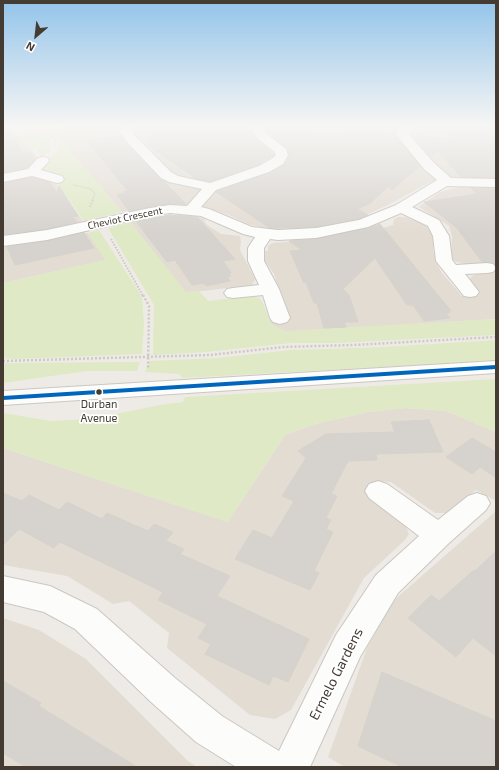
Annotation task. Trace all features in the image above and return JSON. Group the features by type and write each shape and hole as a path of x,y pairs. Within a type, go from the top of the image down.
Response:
{"street":[{"path":"32,172 43,161"},
{"path":"153,161 166,174 174,179 211,187"},
{"path":"191,210 211,187 264,169 278,161"},
{"path":"425,161 447,182"},
{"path":"3,178 32,172 57,179"},
{"name":"Cheviot Crescent","path":"3,241 46,235 170,209 204,212 249,231 278,235 316,233 363,224 401,208 439,184 447,182 496,183"},
{"path":"401,208 426,218 434,223 441,236 444,261 470,292"},
{"path":"265,233 256,248 256,261 270,289 280,318"},
{"path":"453,270 487,268"},
{"path":"233,293 270,289"},
{"path":"3,398 496,367"},
{"path":"378,490 439,535"},
{"name":"Ermelo Gardens","path":"291,767 348,646 387,584 439,535 477,503"},
{"path":"3,589 50,600 86,619 163,690 209,729 271,767"}],"path":[{"path":"57,179 63,183 91,189 95,194 90,211 101,223 149,306 147,389"},
{"path":"3,361 210,356 283,347 354,345 496,337"}],"shaded area":[{"path":"3,161 40,161 83,221 85,233 88,233 106,260 3,283"},
{"path":"79,161 496,161 496,178 432,181 368,214 318,227 283,230 265,228 248,224 229,215 209,209 181,205 152,205 122,212"},
{"path":"460,187 496,187 496,271 490,265 468,265 454,261 451,255 452,236 449,226 419,207 440,192"},
{"path":"187,215 204,218 206,224 221,234 240,236 240,250 255,279 252,285 186,293 130,222 154,217"},
{"path":"398,217 406,217 417,222 421,221 433,234 433,250 436,262 442,273 462,296 479,295 469,281 472,276 480,273 496,271 496,319 297,331 285,331 271,324 269,320 288,320 274,274 265,261 263,251 268,251 268,246 272,243 350,237 393,225 394,219"},
{"path":"406,408 446,411 496,432 496,501 476,490 448,513 435,513 391,482 376,481 366,489 367,494 405,525 409,534 405,540 364,578 291,710 275,719 250,715 167,648 169,633 129,601 113,604 67,576 3,565 3,448 228,522 285,435 315,424 368,412"},
{"path":"496,511 496,767 345,767 328,757 367,648 393,601"},
{"path":"3,618 39,630 86,659 188,761 197,767 3,767"}],"green space":[{"path":"48,161 79,161 122,212 84,221 56,182 63,180 60,176 38,171"},
{"path":"130,222 186,292 199,291 208,301 251,296 259,298 262,301 271,324 285,331 496,319 496,335 336,343 292,343 206,352 153,355 154,305 108,228"},
{"path":"99,230 142,297 144,325 142,354 14,359 3,358 3,283 105,260 88,233"},
{"path":"496,340 496,361 182,378 180,374 145,372 150,361 218,358 291,350 384,347"},
{"path":"140,362 137,371 87,371 3,383 3,363"},
{"path":"496,379 496,432 446,411 406,408 368,412 315,424 285,435 228,522 3,448 3,413 51,421 91,419 160,405 183,402 185,397"}],"building":[{"path":"3,161 34,161 27,168 3,172"},
{"path":"103,161 144,161 186,204 170,204 129,211 117,195 125,193 123,191 128,191"},
{"path":"171,161 265,161 258,165 210,181 197,179"},
{"path":"286,161 416,161 420,166 392,190 389,186 369,204 357,209 368,215 359,219 316,227 270,228 216,192 269,173 284,165"},
{"path":"447,161 496,161 496,178 461,177"},
{"path":"32,178 50,183 57,193 59,186 78,216 73,217 77,222 47,229 3,234 3,183"},
{"path":"471,188 496,188 496,266 493,263 482,262 457,228 424,202 477,194"},
{"path":"170,215 197,217 235,259 223,261 231,273 229,274 231,276 227,277 230,281 206,286 204,283 192,285 175,260 167,262 136,221"},
{"path":"380,224 451,311 448,311 449,313 446,314 450,318 424,321 413,305 407,305 375,258 343,289 349,295 358,322 344,322 346,327 324,328 317,303 314,303 306,282 304,283 290,251 302,250 289,241 316,239"},
{"path":"84,233 94,248 15,265 7,247 47,241"},
{"path":"429,420 443,452 376,454 377,460 348,461 331,494 337,496 326,518 331,520 326,529 333,532 314,571 319,573 310,590 235,559 253,530 272,538 294,501 282,496 306,458 298,451 326,434 395,432 391,422"},
{"path":"472,438 496,452 496,478 480,467 472,474 446,457"},
{"path":"3,493 22,501 29,495 59,510 67,502 102,519 107,513 148,531 154,524 173,532 166,541 184,549 180,554 230,576 217,596 309,639 288,682 273,676 269,685 205,654 211,644 198,638 207,624 158,600 163,592 60,542 54,548 19,529 3,545"},
{"path":"496,551 496,656 473,638 456,657 408,618 431,595 439,601"},
{"path":"382,672 496,721 496,767 402,767 358,746"},
{"path":"3,681 41,703 39,706 137,767 26,767 3,753"}],"transit line":[{"path":"3,398 496,367"}],"place":[{"name":"Durban Avenue","path":"99,392"}]}
